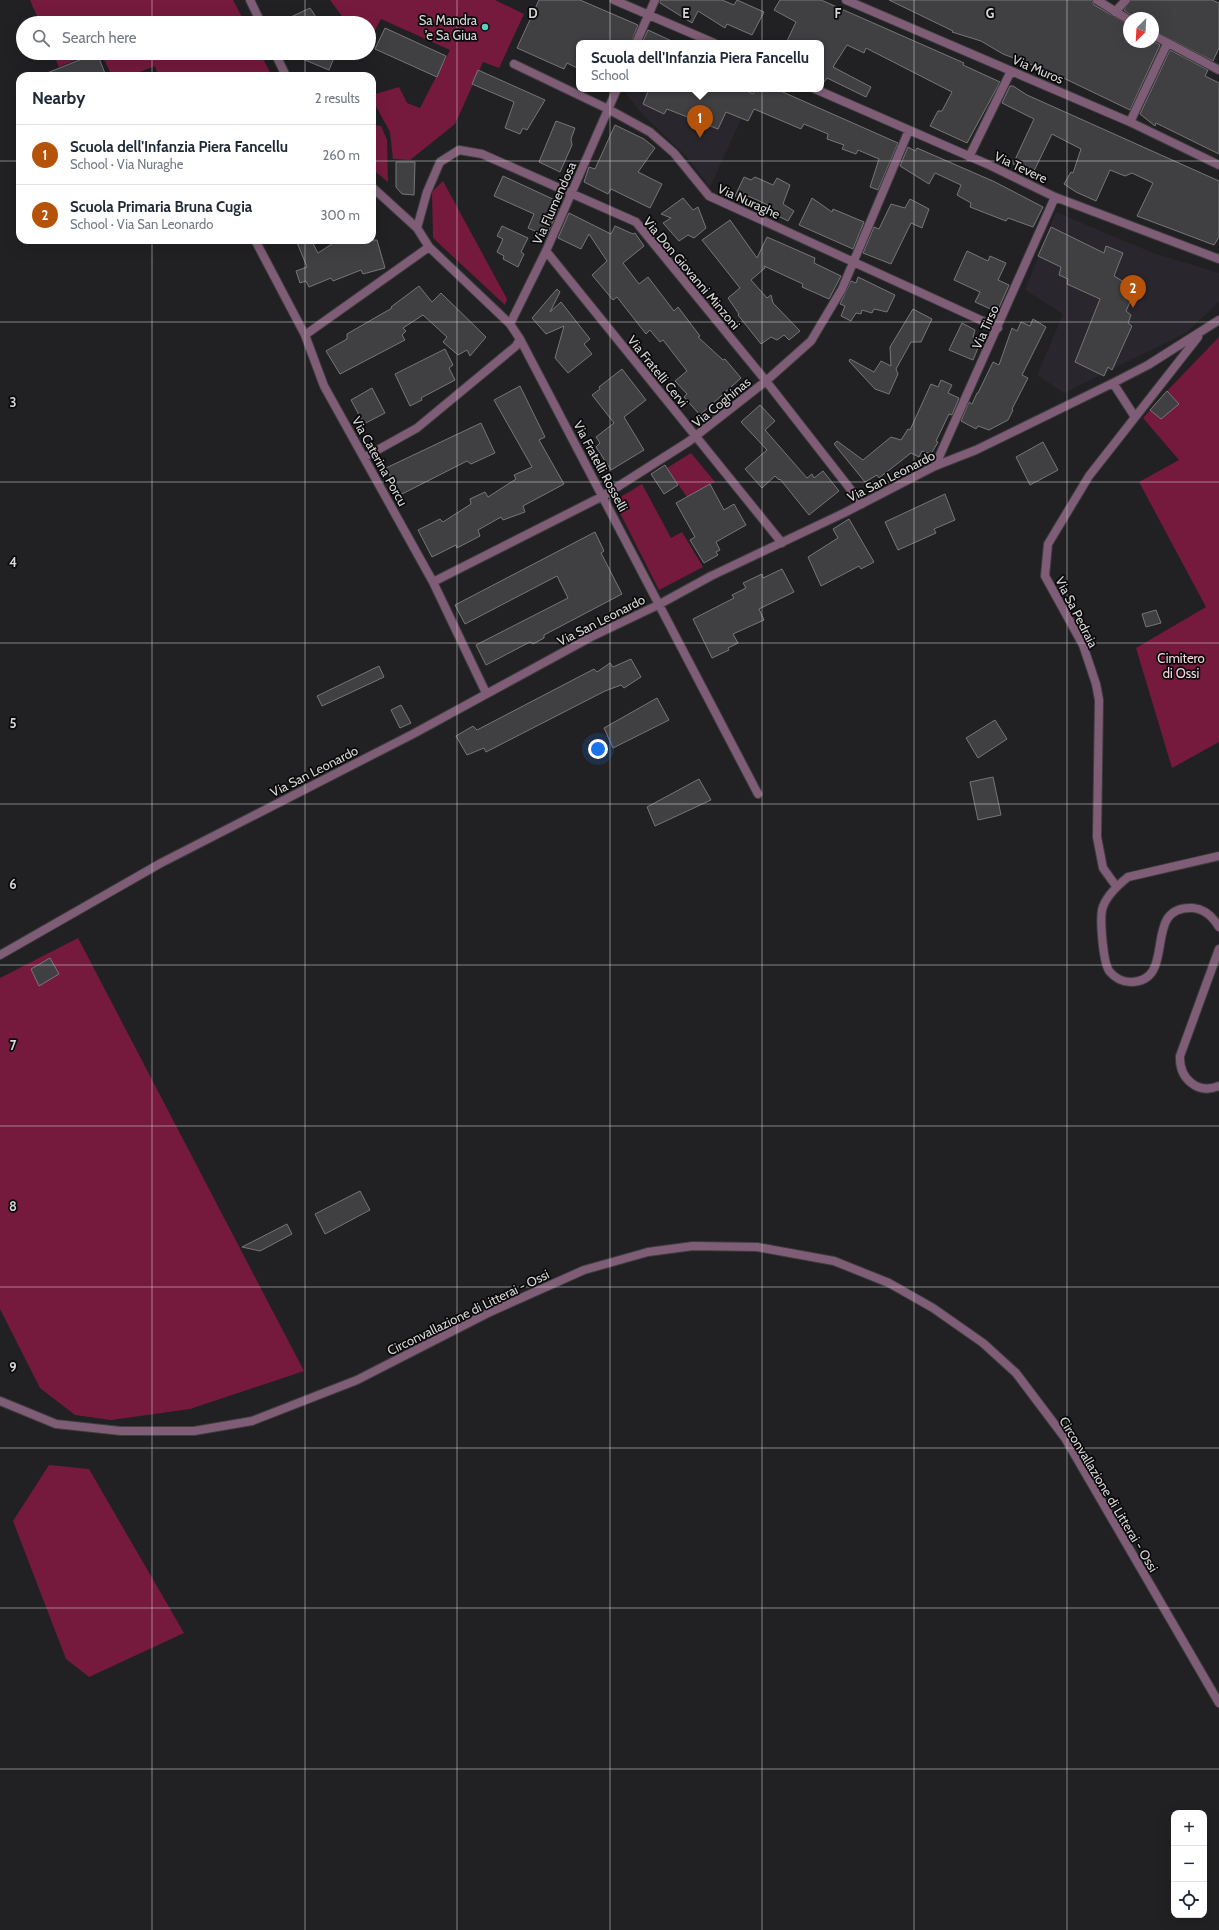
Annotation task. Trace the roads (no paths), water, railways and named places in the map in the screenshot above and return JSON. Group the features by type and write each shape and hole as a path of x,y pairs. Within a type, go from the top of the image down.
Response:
{"street":[{"path":"250,0 258,16"},
{"path":"614,0 648,16 707,40"},
{"path":"637,40 655,0"},
{"name":"Via Muros","path":"846,0 1130,122 1219,166"},
{"path":"1097,0 1123,16"},
{"path":"1116,12 1126,0"},
{"path":"1159,39 1219,70"},
{"path":"1130,122 1167,44"},
{"path":"278,60 284,72"},
{"name":"Via Nuraghe","path":"514,64 608,109 650,132 674,153 709,196 998,328"},
{"path":"969,157 1011,71"},
{"name":"Via Flumendosa","path":"510,324 546,251 616,92"},
{"name":"Via Tevere","path":"822,92 1055,197 1219,259"},
{"name":"Via Coghinas","path":"434,582 603,496 696,437 766,381 811,341 842,289 909,130"},
{"name":"Via Don Giovanni Minzoni","path":"417,228 427,192 440,162 459,150 482,154 636,222 766,381 862,504"},
{"name":"Via Fratelli Rosselli","path":"376,191 417,228 429,247 510,324 520,339 758,794"},
{"name":"Via Tirso","path":"935,466 998,328 1055,197"},
{"name":"Via Caterina Porcu","path":"257,244 305,335 324,386 434,582 486,693"},
{"path":"305,335 429,247"},
{"name":"Via Fratelli Cervi","path":"546,251 782,543"},
{"name":"Via San Leonardo","path":"0,955 161,863 413,734 486,693 591,638 658,605 711,576 862,504 935,466 976,450 1113,383 1148,365 1219,320"},
{"name":"Via Sa Pedraia","path":"1116,886 1103,868 1097,837 1099,700 1096,684 1082,645 1045,576 1048,544 1089,476 1202,331"},
{"path":"365,457 417,428 516,346 520,339"},
{"path":"1113,383 1134,417"},
{"path":"1219,856 1128,877 1116,886 1102,910 1104,958 1108,971 1119,980 1126,982 1140,981 1152,973 1158,958 1161,930 1164,922 1178,910 1187,908 1205,911 1213,918 1219,927"},
{"path":"1219,950 1180,1056 1180,1064 1183,1075 1194,1086 1203,1088 1219,1086"},
{"name":"Circonvallazione di Litterai - Ossi","path":"0,1401 56,1424 121,1431 194,1431 252,1421 358,1380 490,1312 577,1273 648,1252 693,1246 757,1247 834,1261 889,1283 933,1308 983,1343 1016,1373 1065,1438 1219,1703"}],"place":[{"name":"Sa Mandra ’e Sa Giua","path":"485,27"},
{"name":"Scuola dell'Infanzia Piera Fancellu","path":"700,138"},
{"name":"Scuola Primaria Bruna Cugia","path":"1133,308"}],"park label":[{"name":"Cimitero di Ossi","path":"1181,666"}]}
